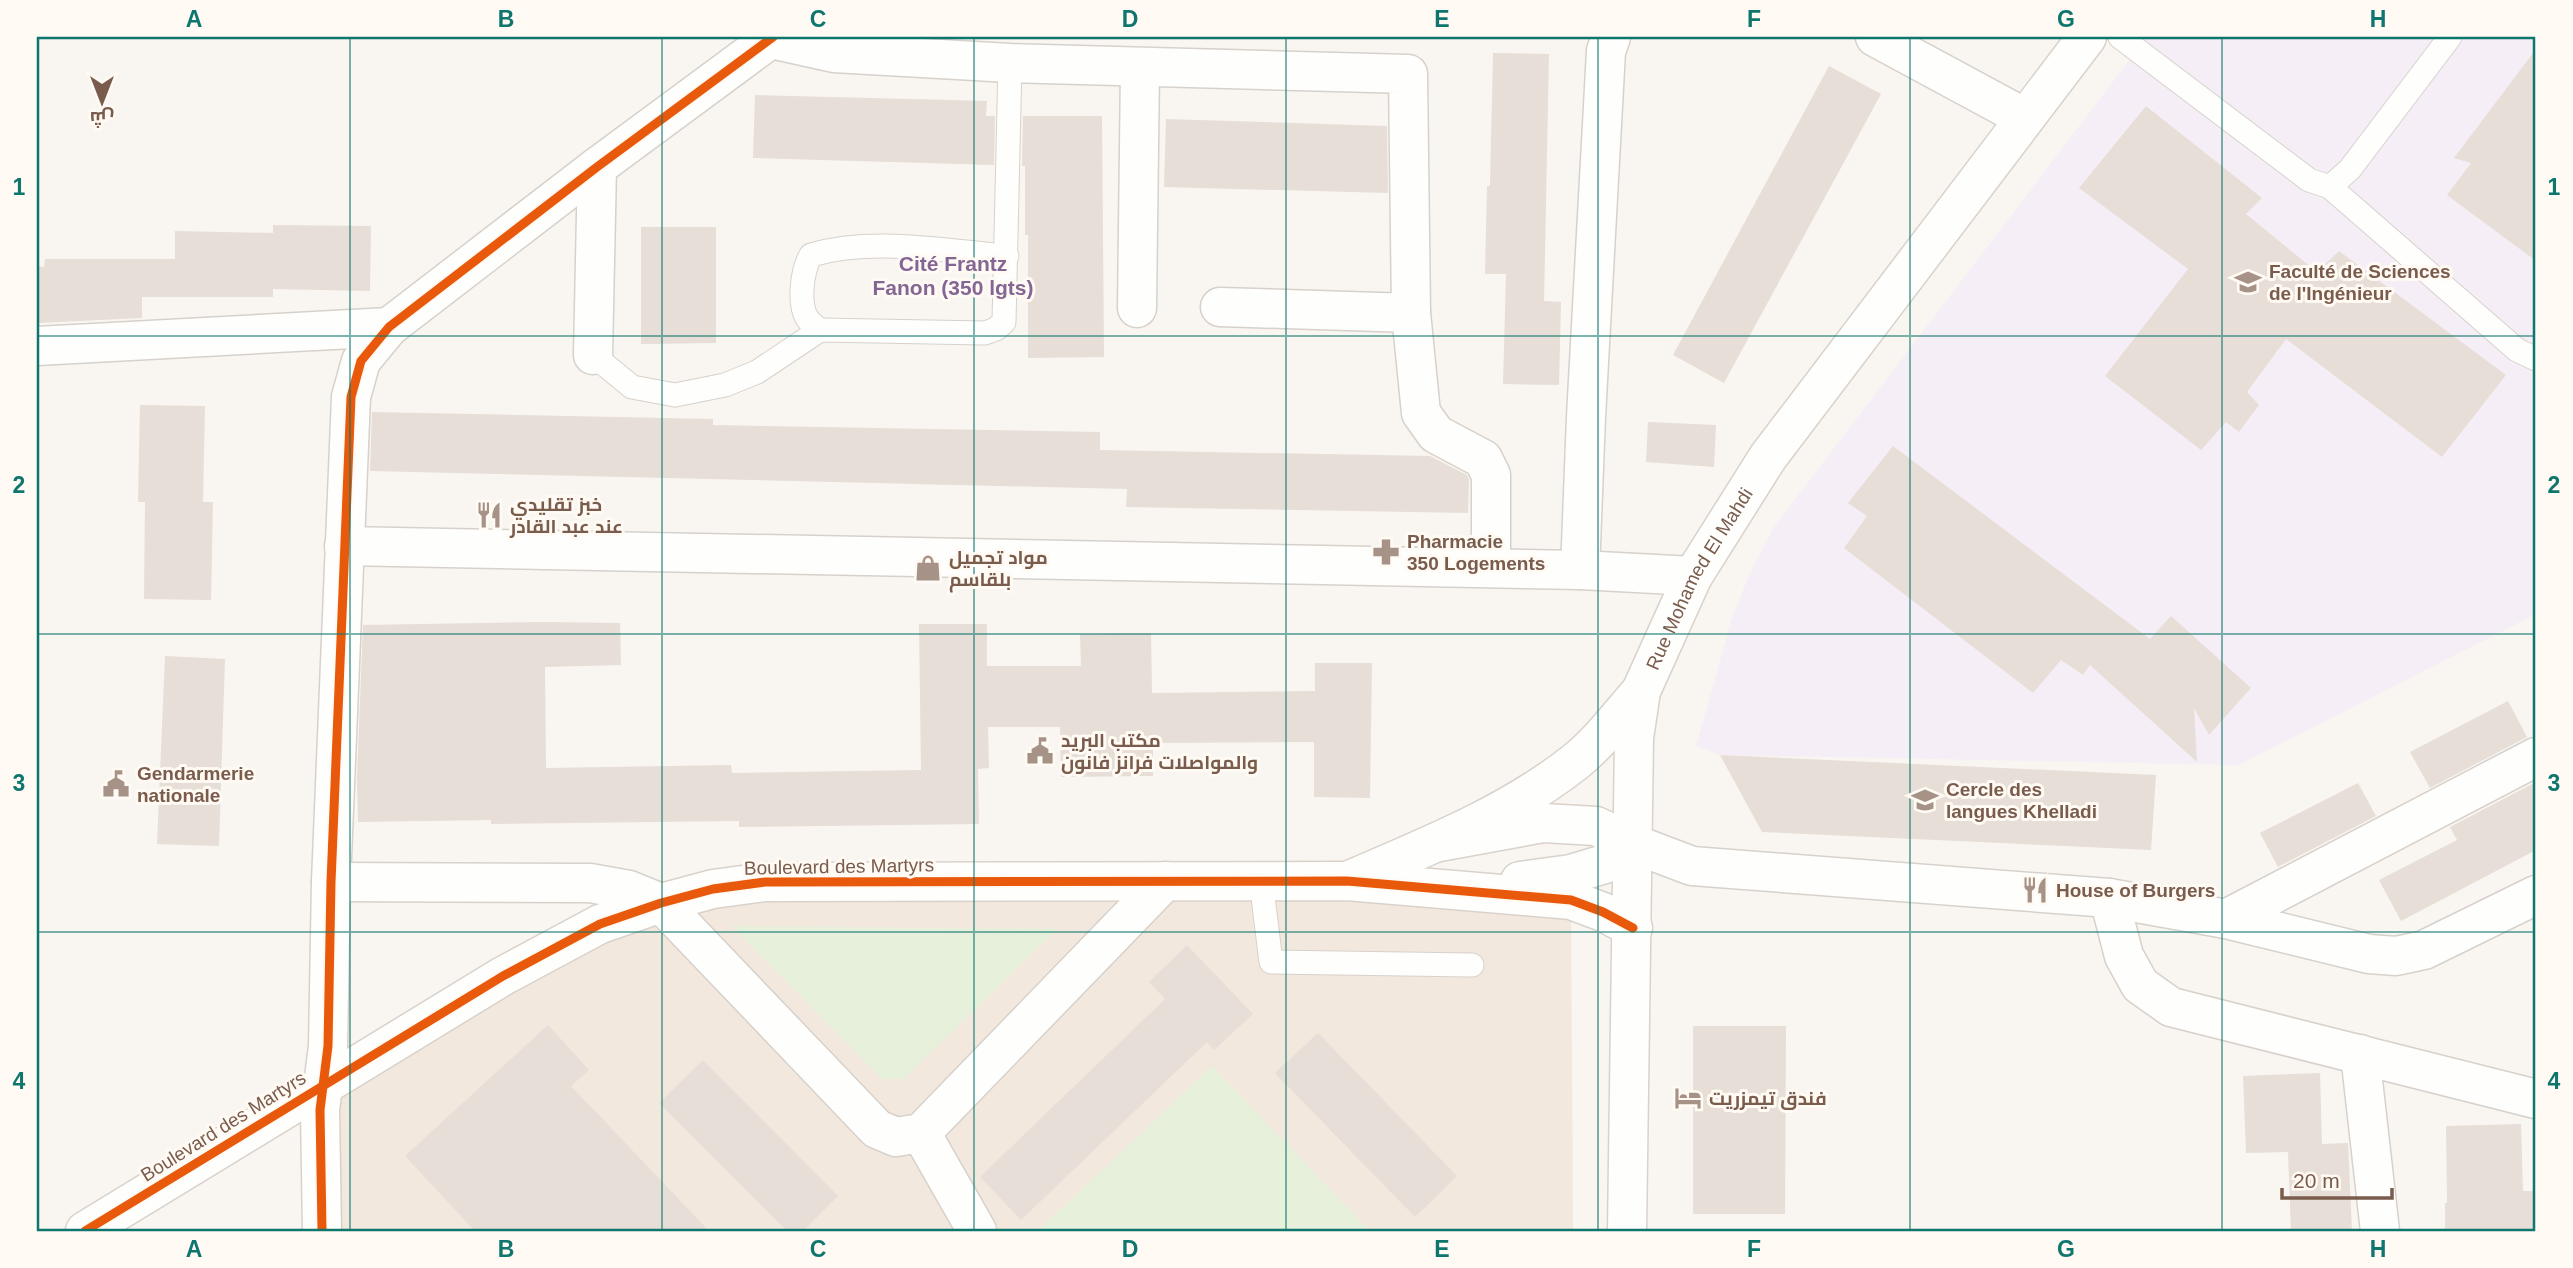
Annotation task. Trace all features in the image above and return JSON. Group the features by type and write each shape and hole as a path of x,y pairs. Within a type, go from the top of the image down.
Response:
{"street":[{"path":"1580,570 1606,51 1611,37"},
{"path":"1875,37 2025,118"},
{"name":"Rue Mohamed El Mahdi","path":"1627,1231 1634,738 1641,691 1693,576 1768,457 2087,37"},
{"path":"322,1231 319,1131 328,1046 331,882 344,546 351,397 361,361 388,327 597,167 772,38 834,53 1010,63 1408,74 1411,313 1421,413 1436,434 1483,459 1491,475 1491,568"},
{"path":"1137,309 1140,68"},
{"path":"593,355 597,167"},
{"path":"1220,307 1411,313"},
{"path":"37,346 388,327"},
{"path":"344,546 1491,568 1693,576"},
{"path":"1347,881 1439,842 1523,797 1576,761 1641,691"},
{"path":"2226,919 2536,757"},
{"path":"1439,842 1543,823 1596,826 1692,866 2109,898 2226,919 2369,954 2396,956 2424,950 2536,895"},
{"path":"1455,890 1571,874 1608,863 1634,844"},
{"path":"331,882 590,883 629,890 661,903 877,1129 896,1137 921,1133 1166,881"},
{"name":"Boulevard des Martyrs","path":"85,1231 503,976 600,924 713,889 765,882 1347,881 1455,890"},
{"path":"1455,890 1571,900 1603,912 1633,928"},
{"path":"2109,898 2124,956 2140,985 2171,1007 2360,1054 2534,1105"},
{"path":"2360,1054 2380,1231"},
{"path":"921,1133 977,1231"}],"lane":[{"path":"2120,37 2309,180 2330,187 2517,350 2536,359"},
{"path":"2330,187 2350,169 2450,37"},
{"path":"593,355 632,387 675,395 726,385 757,372 820,330 985,333 996,329 1004,322 1010,63"},
{"path":"820,330 808,321 802,307 806,264 811,255 836,247 896,247 1007,256"},
{"path":"1261,881 1271,962 1472,965"}],"shaded area":[{"name":"Faculté de Sciences de l'Ingénieur","path":"2147,37 2536,37 2536,614 2239,765 1720,755 1696,746 1732,618 1750,573 1774,527"},
{"path":"766,882 1571,900 1573,1231 307,1231 307,1090 499,975"}],"green space":[{"path":"732,926 1057,929 904,1079 882,1079"},
{"path":"1212,1066 1370,1231 1038,1231"}],"building":[{"path":"2536,49 2536,261 2447,195 2471,163 2454,158"},
{"path":"1493,53 1549,54 1544,301 1561,302 1559,385 1503,384 1506,274 1485,274"},
{"path":"1829,66 1881,94 1724,383 1673,355"},
{"path":"755,95 987,101 986,116 995,116 994,165 753,158"},
{"path":"2146,106 2262,198 2246,214 2317,272 2339,251 2506,375 2442,457 2286,339 2247,392 2259,405 2239,432 2226,422 2201,450 2105,376 2188,269 2079,188"},
{"path":"1023,116 1102,116 1104,357 1028,358 1028,235 1025,235 1025,166 1022,166"},
{"path":"1166,119 1387,126 1388,193 1164,187"},
{"path":"273,225 371,226 370,291 273,289 273,297 142,297 142,318 37,323 37,266 44,267 45,259 175,259 175,231 273,233"},
{"path":"641,227 716,227 716,343 641,344"},
{"path":"140,405 205,406 203,502 213,502 211,600 144,599 145,502 138,502"},
{"path":"372,412 713,419 713,425 1100,432 1100,450 1430,456 1467,475 1468,513 1126,507 1127,489 370,471"},
{"path":"1648,422 1716,425 1714,467 1646,462"},
{"path":"1893,446 2150,639 2171,616 2251,688 2209,735 2194,708 2197,762 2090,665 2083,675 2061,660 2033,693 1844,548 1867,516 1848,503"},
{"path":"620,623 621,665 545,667 546,768 731,765 732,773 921,770 919,624 987,624 987,666 1081,666 1080,634 1151,633 1152,693 1315,691 1315,663 1372,663 1370,798 1314,797 1314,742 1153,743 1153,776 1061,777 1060,727 988,727 989,768 978,769 979,824 739,827 739,821 491,824 491,820 358,822 357,776 363,625"},
{"path":"165,656 225,659 219,846 157,844"},
{"path":"2508,701 2527,737 2430,788 2410,752"},
{"path":"1720,755 2156,775 2151,850 1762,832"},
{"path":"2536,782 2536,850 2401,921 2379,880 2457,840 2450,827"},
{"path":"2358,783 2376,816 2278,867 2260,833"},
{"path":"1187,945 1253,1014 1214,1050 1207,1042 1021,1220 980,1177 1165,999 1149,982"},
{"path":"548,1025 589,1070 571,1086 709,1231 475,1231 405,1156"},
{"path":"1693,1026 1786,1026 1785,1214 1693,1214"},
{"path":"1318,1033 1457,1176 1415,1217 1275,1073"},
{"path":"703,1060 838,1196 803,1231 787,1231 659,1103"},
{"path":"2320,1073 2322,1144 2348,1143 2352,1231 2291,1231 2288,1152 2246,1153 2243,1076"},
{"path":"2521,1124 2523,1191 2536,1191 2536,1231 2445,1231 2446,1126"}],"cycle path":[{"path":"322,1231 320,1110 328,1046 331,882 351,397 361,361 389,327 597,167 773,37"},
{"path":"85,1231 503,976 600,924 713,889 765,882 1347,881 1571,900 1603,912 1633,928"}],"place":[{"name":"Faculté de Sciences de l'Ingénieur","path":"2248,282"},
{"name":"خبز تقليدي عند عبد القادر","path":"489,515"},
{"name":"Pharmacie 350 Logements","path":"1386,552"},
{"name":"مواد تجميل بلقاسم","path":"928,568"},
{"name":"مكتب البريد والمواصلات فرانز فانون","path":"1040,751"},
{"name":"Gendarmerie nationale","path":"116,784"},
{"name":"Cercle des langues Khelladi","path":"1925,800"},
{"name":"House of Burgers","path":"2035,890"},
{"name":"فندق تيمزريت","path":"1688,1098"}],"district":[{"name":"Cité Frantz Fanon (350 lgts)","path":"953,276"}]}
